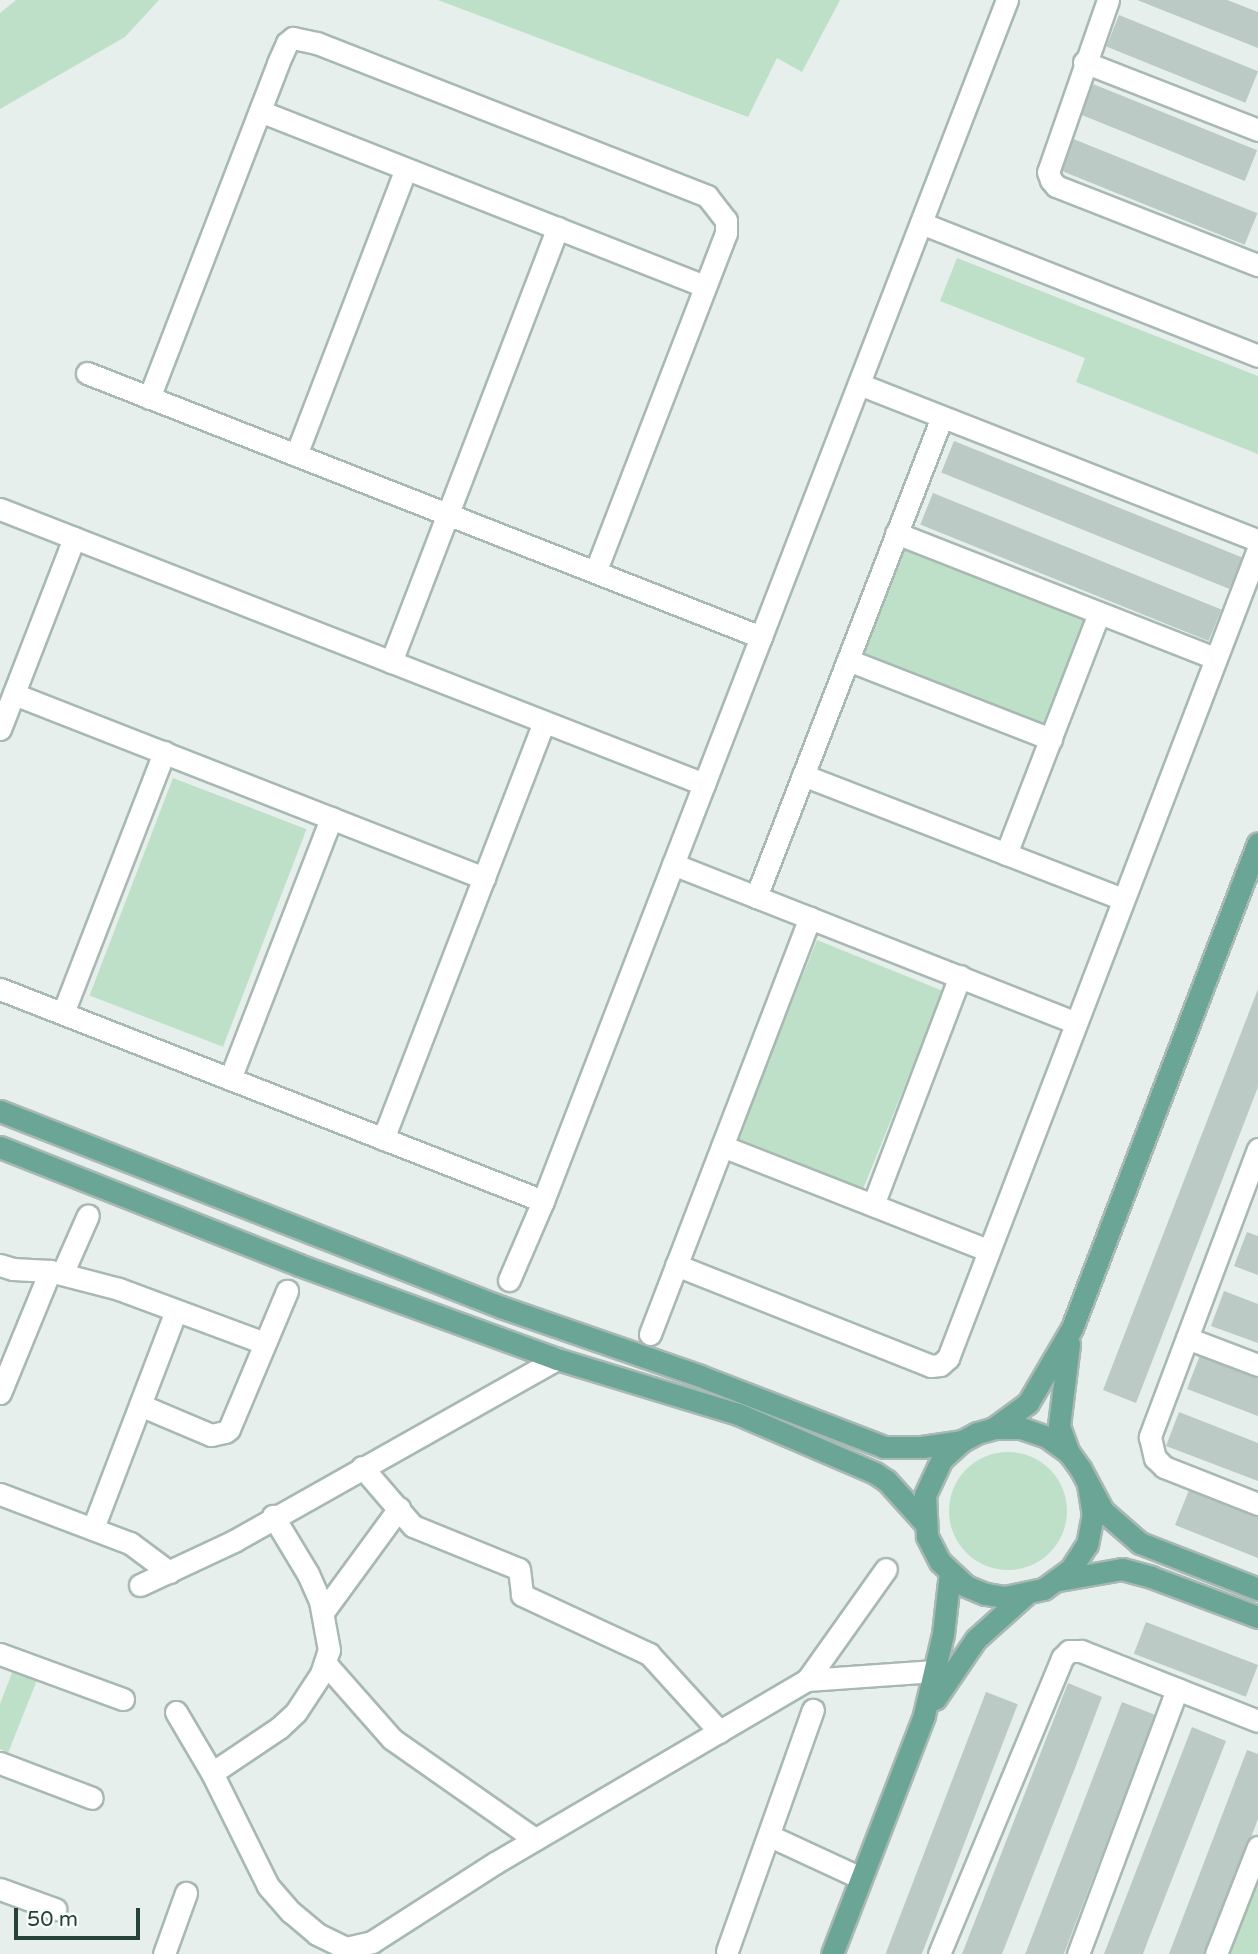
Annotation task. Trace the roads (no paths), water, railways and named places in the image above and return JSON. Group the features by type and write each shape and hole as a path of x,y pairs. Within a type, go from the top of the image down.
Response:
{"main road":[{"path":"0,1111 489,1302 700,1376 884,1447 922,1447 962,1441 994,1428 1028,1403 1072,1328 1258,843"},
{"path":"0,1147 299,1265 557,1359 738,1414 844,1457 887,1481 924,1522"},
{"path":"1072,1328 1059,1426 1069,1454 1103,1511 1140,1543 1258,1589"},
{"path":"994,1428 1035,1432 1069,1454"},
{"path":"962,1441 934,1470 925,1495 924,1522 932,1550 950,1573 985,1594 1025,1595"},
{"path":"1059,1580 1080,1557 1089,1536 1093,1514 1088,1484"},
{"path":"924,1715 976,1639 1025,1595 1059,1580 1122,1569 1151,1577 1258,1617"},
{"path":"832,1954 924,1715 947,1608 950,1573"}],"street":[{"path":"509,1280 543,1201 1007,0"},
{"path":"1108,0 1084,62 1048,172 1056,186 1258,265"},
{"path":"149,398 287,43 293,38 301,38 668,180 707,196 726,219 726,233 595,572"},
{"path":"1084,62 1258,130"},
{"path":"260,111 705,286"},
{"path":"296,455 407,169"},
{"path":"921,223 1258,356"},
{"path":"391,662 558,228"},
{"path":"87,373 761,637"},
{"path":"859,384 1258,540"},
{"path":"756,897 942,417"},
{"path":"0,509 704,784"},
{"path":"897,533 1215,658"},
{"path":"0,729 74,538"},
{"path":"676,1265 931,1366 940,1365 947,1358 1258,548"},
{"path":"1006,854 1099,613"},
{"path":"848,660 1051,739"},
{"path":"14,694 484,878"},
{"path":"383,1139 544,722"},
{"path":"63,1013 164,752"},
{"path":"803,775 1122,900"},
{"path":"230,1079 331,818"},
{"path":"673,864 1075,1021"},
{"path":"650,1334 810,918"},
{"path":"873,1205 960,976"},
{"path":"0,989 543,1201"},
{"path":"722,1146 988,1250"},
{"path":"1258,1149 1248,1205 1187,1338 1150,1437 1155,1458 1164,1467 1258,1504"},
{"path":"0,1393 56,1272 88,1215"},
{"path":"0,1265 13,1269 56,1272 119,1289 264,1343"},
{"path":"140,1405 211,1434 229,1429 286,1291"},
{"path":"93,1528 176,1311"},
{"path":"1187,1338 1258,1365"},
{"path":"140,1585 234,1541 273,1516 557,1359"},
{"path":"362,1466 413,1526 519,1569 522,1595 649,1654 720,1732"},
{"path":"0,1494 130,1543 169,1572"},
{"path":"323,1612 399,1508"},
{"path":"212,1773 279,1728 296,1712 325,1662 329,1650 323,1612 308,1574 273,1516"},
{"path":"176,1713 212,1773 268,1886 317,1934 346,1948 372,1942 535,1839 807,1681 886,1569"},
{"path":"939,1954 1062,1658 1069,1651 1081,1651 1258,1721"},
{"path":"2,1660 123,1699"},
{"path":"325,1662 392,1739 535,1839"},
{"path":"807,1681 935,1671"},
{"path":"1078,1954 1177,1689"},
{"path":"727,1951 813,1710"},
{"path":"0,1763 92,1798"},
{"path":"770,1836 861,1878"},
{"path":"1216,1954 1258,1850"},
{"path":"0,1889 55,1909"},
{"path":"170,1952 186,1893"}]}
